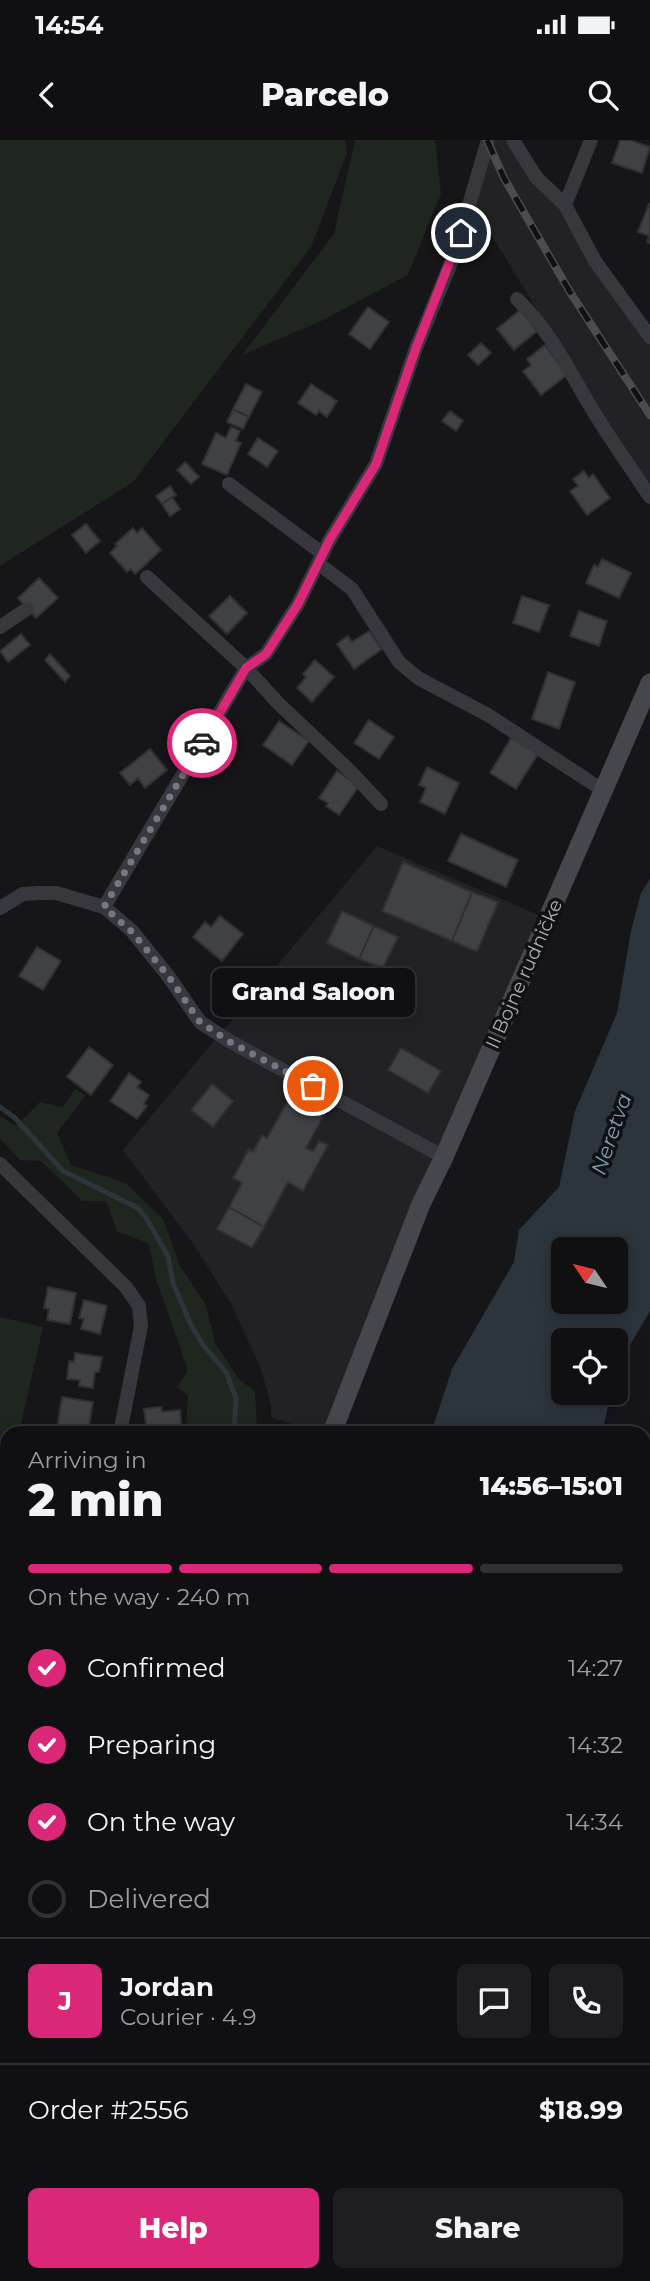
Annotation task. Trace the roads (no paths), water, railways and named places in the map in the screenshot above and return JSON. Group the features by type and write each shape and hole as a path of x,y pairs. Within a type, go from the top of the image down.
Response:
{"street":[{"path":"104,907 246,668 266,654 298,604 376,464 416,348 455,253 488,140"},
{"path":"513,140 536,177 565,205 595,261 648,328"},
{"path":"565,205 591,140"},
{"path":"517,299 530,311 558,348 583,394 650,497"},
{"path":"229,484 321,559 352,589 400,662 418,678 488,715 604,791"},
{"path":"147,577 246,668 381,804"},
{"path":"0,627 27,609"},
{"name":"II Bojne rudničke","path":"335,1426 421,1204 444,1157 650,683"},
{"path":"0,908 23,894 38,893 56,893 104,907 132,932 169,977 200,1022 230,1042 444,1157"},
{"path":"0,1164 126,1287 139,1306 141,1326 121,1426"},
{"path":"0,2255 0,2280"}],"water":[{"name":"Neretva","path":"650,879 650,1311 628,1349 628,1328 551,1328 551,1405 608,1405 604,1426 433,1426 452,1369 514,1262 519,1230 559,1187 575,1111 617,1013 631,931 641,893"}],"waterway":[{"path":"0,1107 15,1118 63,1171 138,1208 146,1218 168,1256 173,1283 191,1325 204,1346 226,1372 236,1398 234,1426"}],"railway":[{"path":"487,140 504,178 570,292 650,415"}],"place":[{"name":"Grand Saloon","path":"313,1086"}]}
